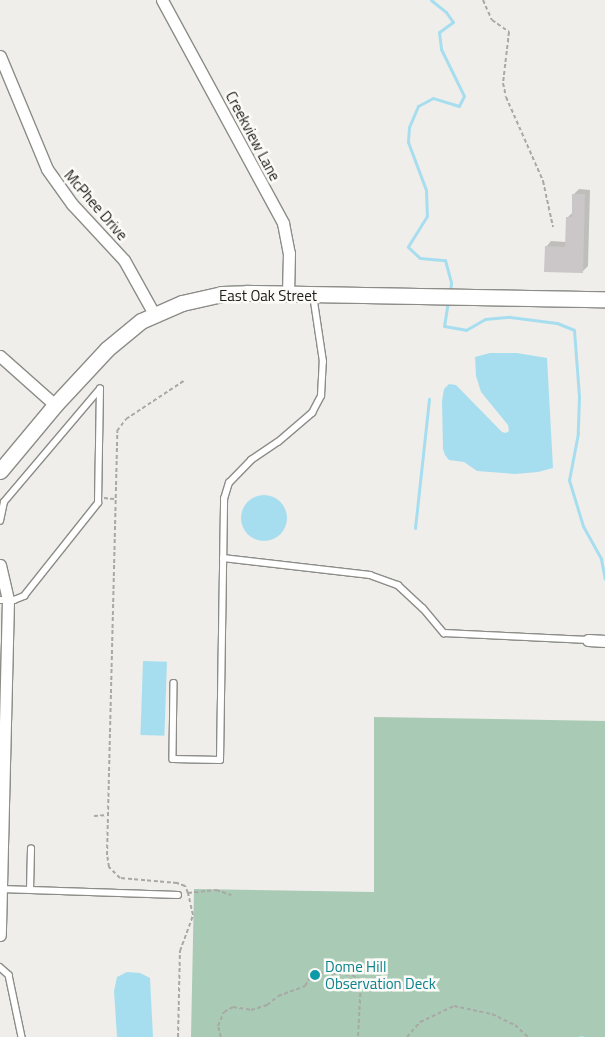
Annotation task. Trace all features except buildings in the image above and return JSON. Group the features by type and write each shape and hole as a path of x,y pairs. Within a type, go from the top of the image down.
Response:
{"street":[{"name":"Creekview Lane","path":"162,0 283,223 289,254 288,295"},
{"name":"McPhee Drive","path":"0,56 47,169 72,204 124,260 154,314"},
{"name":"East Oak Street","path":"0,471 55,405 107,349 134,326 154,314 182,302 222,294 422,295 605,300"},
{"path":"0,356 55,405"},
{"path":"0,935 4,600 1,568"},
{"path":"588,640 605,640"}],"lane":[{"path":"174,683 173,759 220,760 224,499 229,483 251,460 278,442 312,413 321,396 323,362 313,295"},
{"path":"0,521 4,502 100,389 98,504 29,590 19,598 4,600"},
{"path":"223,558 370,575 398,585 423,608 444,633 588,640"},
{"path":"30,890 31,849"},
{"path":"1,889 178,895"},
{"path":"0,967 9,975 22,1037"}],"path":[{"path":"483,0 492,20 509,32 503,83 506,97 543,181 553,227"},
{"path":"178,1037 180,951 193,915 188,893 185,886 177,882 126,880 114,873 107,855 117,431 126,419 185,380"},
{"path":"94,816 108,815"},
{"path":"188,893 216,890 231,895"},
{"path":"221,1037 218,1026 224,1012 233,1007 250,1010 267,1005 278,996 305,986 313,972 352,975 361,980 358,1037"},
{"path":"407,1037 420,1022 454,1006 492,1014 515,1025 528,1037"}],"green space":[{"path":"374,717 605,721 605,1037 191,1037 194,889 374,892"}],"water":[{"path":"490,353 517,353 547,358 553,468 538,472 515,474 477,471 464,462 449,460 445,455 443,449 442,401 444,389 449,384 456,385 502,432 506,433 509,431 508,425 481,392 476,376 475,357"},
{"path":"264,495 277,499 283,505 287,518 283,531 277,537 264,541 251,537 245,531 241,518 245,505 251,499"},
{"path":"143,661 167,662 164,736 140,735"},
{"path":"127,972 140,973 150,978 153,1037 117,1037 114,991 117,977"}],"waterway":[{"path":"431,0 446,12 453,22 439,32 441,49 464,96 459,106 433,98 418,106 409,127 408,142 426,190 427,216 408,247 420,258 445,260 451,283 450,293"},
{"path":"448,301 444,326 466,330 485,319 510,317 557,323 574,330 579,397 578,433 569,480 583,526 601,559 605,579"},
{"path":"415,528 429,399"}],"place":[{"name":"Dome Hill Observation Deck","path":"315,975"}]}
